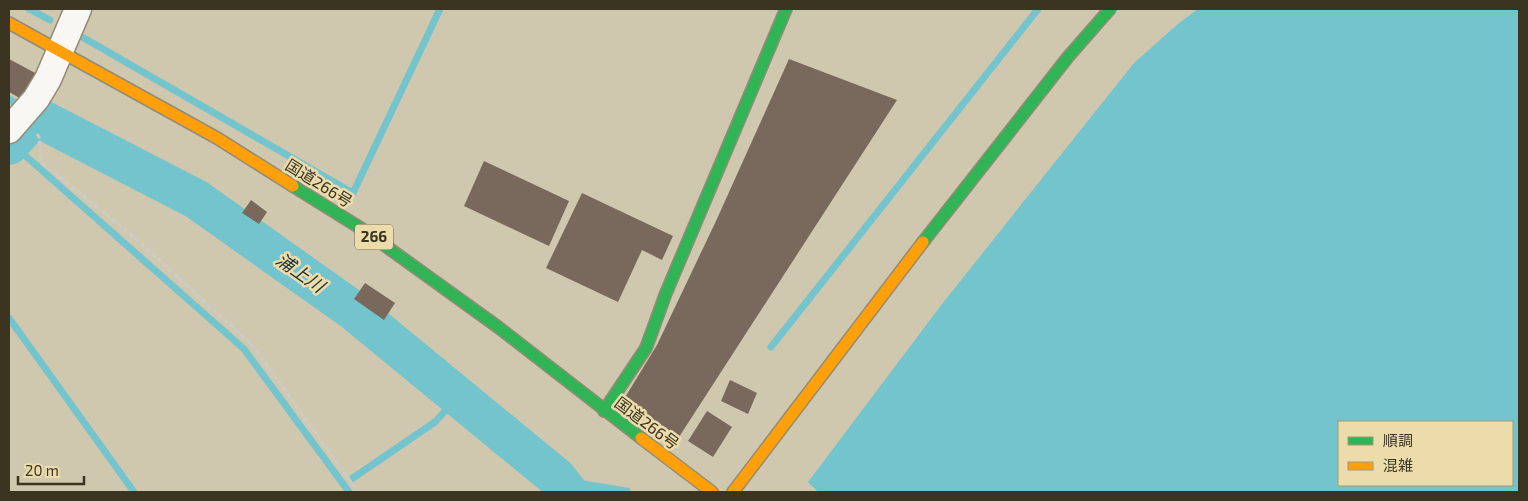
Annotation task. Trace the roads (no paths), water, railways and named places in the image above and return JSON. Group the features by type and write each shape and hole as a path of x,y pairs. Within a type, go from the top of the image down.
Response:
{"main road":[{"path":"604,411 646,348 666,293 786,9"},
{"path":"732,492 966,186 1092,27 1110,9"},
{"name":"国道266号","path":"9,23 217,138 362,228 498,327 604,411 712,492"}],"street":[{"path":"13,125 36,99 48,79 78,9"}],"water":[{"path":"1198,9 1519,9 1519,492 818,492 808,482 942,304 1134,63 1179,23"},
{"path":"568,478 630,488 631,492 556,492"}],"waterway":[{"path":"29,9 50,20"},
{"path":"77,34 353,193 440,9"},
{"path":"771,347 1038,9"},
{"path":"9,99 23,108"},
{"name":"浦上川","path":"9,145 35,116 196,199 354,311 557,478 568,492"},
{"path":"11,143 244,349 349,492"},
{"path":"9,318 134,492"},
{"path":"353,478 435,422 458,397"}]}
